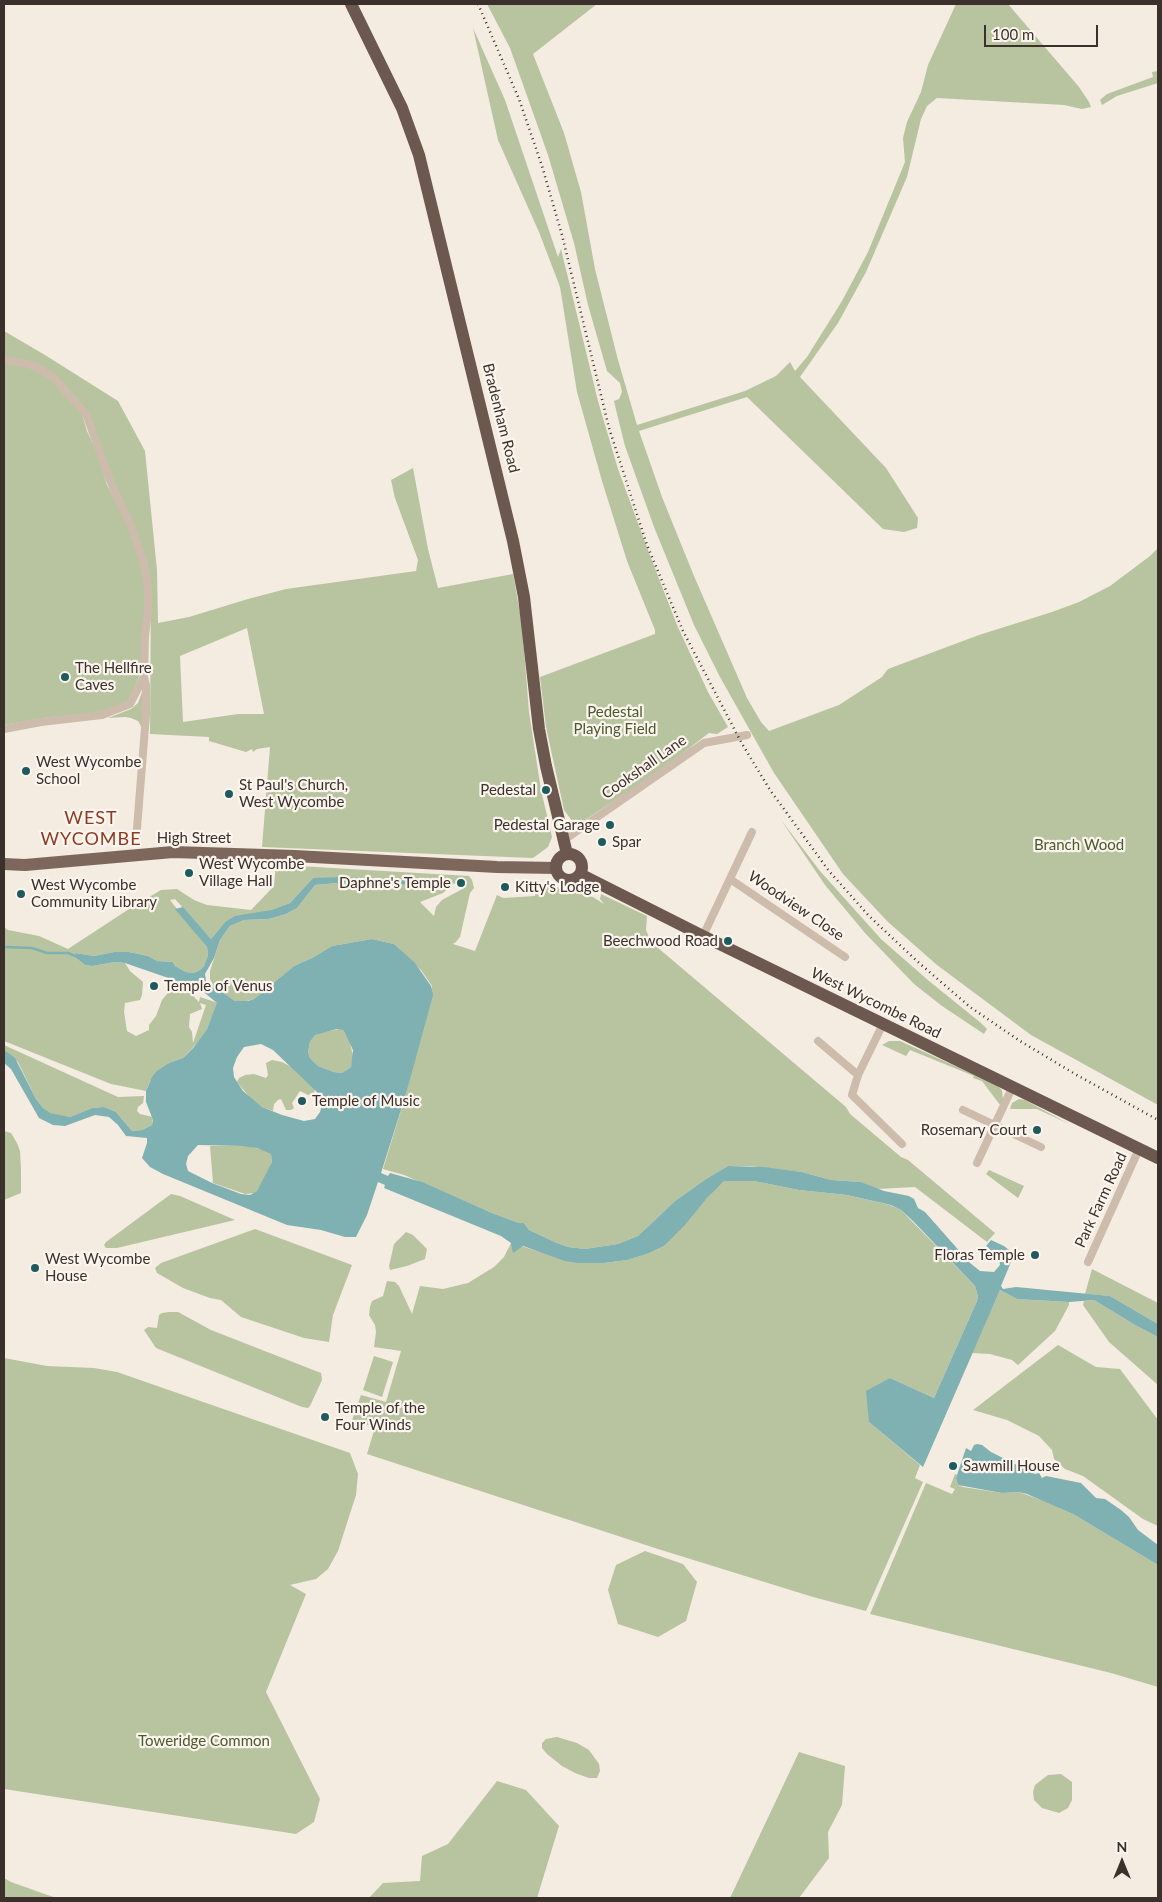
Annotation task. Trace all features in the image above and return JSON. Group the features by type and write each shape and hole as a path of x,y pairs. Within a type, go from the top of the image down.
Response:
{"highway":[{"name":"Bradenham Road","path":"351,4 402,108 419,155 513,541 524,597 539,729 567,854"},
{"path":"567,854 574,855 581,862 582,867 580,874 572,880 567,880 558,875 556,868 559,859 567,854"},
{"name":"West Wycombe Road","path":"580,874 1012,1088 1158,1158"}],"main road":[{"name":"High Street","path":"4,864 25,865 135,852 173,852 556,868"}],"street":[{"path":"4,359 35,366 54,378 86,414 113,488 132,528 144,564 148,586 144,677 146,685 146,715 136,841"},
{"path":"4,729 41,722 102,715 121,708 130,704 144,677"},
{"name":"Cookshall Lane","path":"564,840 704,743 748,735"},
{"path":"703,936 752,832"},
{"name":"Woodview Close","path":"730,879 845,957"},
{"path":"883,1024 858,1075 852,1095 902,1144"},
{"path":"818,1041 858,1075"},
{"path":"977,1164 1012,1088"},
{"path":"963,1110 1041,1147"},
{"name":"Park Farm Road","path":"1088,1262 1139,1149"}],"green space":[{"name":"Branch Wood","path":"487,4 597,4 533,54 564,133 581,192 595,269 637,425 745,391 776,376 790,362 795,371 807,357 842,301 868,252 905,162 903,138 907,122 921,92 928,65 956,4 1008,4 1079,87 1089,102 1091,107 1082,109 1064,105 937,98 927,106 921,119 907,177 866,272 838,323 800,377 886,468 918,518 917,528 904,532 883,529 747,397 639,431 662,497 694,576 747,698 761,722 769,731 839,705 882,677 888,669 979,635 1079,602 1110,586 1158,548 1158,1105 1031,1035 937,965 888,922 843,874 774,773 720,677 694,625 654,527 625,446 618,418 614,401 619,399 622,392 620,383 607,371 588,305 574,243 548,155 510,48"},
{"name":"Pedestal Playing Field","path":"473,28 505,100 558,257 561,249 598,401 618,469 677,625 708,692 728,727 717,734 709,733 662,769 576,826 564,810 546,727 540,677 655,634 655,630 627,561 577,392 560,287 539,232 498,140"},
{"path":"1158,71 1158,83 1117,96 1102,105 1100,100 1107,94 1153,77 1152,72"},
{"path":"4,331 118,401 145,451 157,570 158,623 189,617 286,589 416,571 418,560 395,498 391,480 413,468 428,549 438,588 513,574 522,624 529,712 541,790 552,837 548,847 533,858 262,847 270,747 257,749 253,752 252,749 246,752 209,741 209,737 150,734 151,581 79,404 87,431 100,459 107,485 124,517 141,562 145,587 145,611 140,675 129,700 120,706 101,712 43,718 4,725","holes":["247,628 264,714 238,714 183,722 180,656"]},
{"path":"143,689 143,730 138,721 131,718 108,718 131,709 138,703"},
{"path":"781,820 820,871 881,939 981,1023 987,1029 984,1034 942,1006 914,984 865,933 825,885"},
{"path":"276,863 282,865 469,876 474,888 470,893 460,937 453,944 475,951 497,895 503,898 535,896 538,882 593,897 604,904 600,899 601,894 647,916 646,930 651,942 846,1107 850,1114 995,1233 987,1242 915,1187 876,1189 861,1182 831,1180 802,1172 750,1166 728,1166 675,1201 638,1236 618,1244 585,1249 568,1247 557,1243 529,1230 524,1223 492,1213 404,1175 383,1169 406,1094 432,986 421,970 394,944 372,939 332,946 294,966 254,999 243,1002 235,1001 214,987 210,979 210,971 220,940 230,926 244,920 269,919 286,914 297,908 315,885 349,882 444,882 365,878 313,878 290,903 225,922 211,939 175,899 170,900 207,947 208,955 204,966 194,973 186,972 175,966 173,962 157,961 148,956 129,952 114,952 94,956 75,953 76,958 85,965 125,963 130,971 143,982 140,1000 125,1003 124,1012 127,1031 136,1036 149,1030 149,1025 156,1016 162,1000 177,982 196,990 194,997 199,1002 200,997 218,1003 207,1029 198,1042 183,1058 169,1063 150,1081 146,1091 111,1084 4,1041 4,927 8,930 39,936 68,949 161,890 177,889 194,900 207,905 251,910 274,886","holes":["466,883 466,887 442,900 436,907 434,916 420,902 443,893 453,884","200,1003 206,1005 193,1043 192,1032 189,1027 190,1014 202,1009"]},
{"path":"340,1029 349,1038 353,1056 351,1067 342,1073 318,1066 310,1058 308,1052 310,1042 315,1035"},
{"path":"889,1041 900,1041 995,1084 1002,1090 1003,1100 1000,1105 982,1081 973,1078 974,1076 910,1050 906,1056 882,1045"},
{"path":"4,1045 118,1097 144,1096 143,1103 138,1107 137,1111 140,1114 153,1117 152,1125 142,1130 132,1131 116,1112 104,1107 92,1108 70,1117 50,1114 36,1099 18,1062 4,1050"},
{"path":"272,1060 292,1067 315,1089 314,1093 308,1095 300,1091 292,1103 294,1108 291,1110 286,1110 281,1099 274,1104 273,1111 262,1107 251,1099 237,1082 239,1078 245,1075 254,1074 266,1078 268,1075 266,1063"},
{"path":"1019,1099 1025,1100 1069,1124 1037,1109 1010,1109 1012,1103"},
{"path":"4,1131 11,1133 20,1151 21,1193 4,1200"},
{"path":"210,1146 248,1146 271,1154 272,1162 260,1188 255,1193 245,1194 213,1183"},
{"path":"989,1170 1024,1186 1018,1198 986,1174"},
{"path":"724,1181 754,1181 799,1190 847,1195 890,1205 901,1210 975,1286 978,1296 977,1301 934,1398 890,1378 869,1422 920,1465 915,1478 923,1482 866,1611 813,1597 658,1549 367,1454 376,1424 361,1426 351,1423 361,1395 386,1402 401,1351 374,1347 376,1332 375,1325 369,1315 370,1307 372,1301 383,1296 387,1281 395,1282 399,1286 412,1314 420,1286 443,1289 468,1283 494,1267 504,1257 511,1243 577,1263 604,1263 627,1260 664,1246 714,1190"},
{"path":"171,1194 180,1196 235,1220 117,1248 106,1248 104,1245 106,1242"},
{"path":"255,1229 352,1265 333,1315 329,1342 304,1338 241,1317 221,1300 183,1288 157,1273 155,1268 161,1263"},
{"path":"406,1232 413,1235 427,1249 425,1259 390,1270 389,1266 394,1244"},
{"path":"1092,1269 1158,1303 1158,1324 1110,1296 1085,1294"},
{"path":"1000,1290 1017,1299 1069,1302 1055,1331 1018,1365 1012,1360 990,1354 972,1353"},
{"path":"1094,1300 1158,1337 1158,1385 1109,1342 1083,1305 1084,1301"},
{"path":"178,1312 211,1330 321,1373 322,1380 310,1406 308,1408 302,1407 156,1348 144,1330 148,1327 157,1328 159,1315"},
{"path":"1058,1345 1096,1367 1120,1369 1158,1420 1158,1526 1143,1519 1083,1476 1065,1469 1054,1459 1052,1450 1039,1436 1007,1420 973,1410"},
{"path":"374,1356 393,1362 382,1397 363,1390"},
{"name":"Toweridge Common","path":"4,1358 47,1366 94,1368 117,1372 350,1453 358,1474 356,1495 338,1551 328,1569 316,1579 290,1585 306,1594 266,1692 320,1799 314,1822 296,1834 4,1789"},
{"path":"955,1474 957,1475 958,1485 963,1487 1002,1493 1019,1492 1073,1514 1158,1565 1158,1687 1111,1673 870,1614 926,1483 952,1494 955,1489 950,1487"},
{"path":"645,1551 683,1564 697,1582 686,1621 658,1637 618,1624 608,1590 616,1565"},
{"path":"557,1737 577,1743 589,1750 599,1764 600,1771 597,1778 589,1778 575,1773 562,1766 547,1754 542,1748 542,1743 546,1739"},
{"path":"799,1752 845,1766 842,1805 828,1832 829,1858 799,1898 730,1898"},
{"path":"1061,1774 1072,1782 1072,1800 1068,1808 1059,1813 1042,1808 1034,1800 1033,1792 1035,1785 1048,1775"},
{"path":"497,1781 526,1790 559,1826 537,1898 369,1898 383,1883 420,1881 422,1856 448,1844"},
{"path":"4,1878 11,1882 56,1898 4,1898"}],"water":[{"path":"343,877 444,882 446,886 349,882 315,885 297,908 286,914 269,919 244,920 230,926 220,940 214,958 205,974 206,981 235,1001 248,1001 254,999 294,966 332,946 372,939 394,944 415,963 431,986 433,995 406,1094 381,1173 388,1176 390,1173 422,1182 492,1213 524,1223 529,1230 557,1243 568,1247 585,1249 618,1244 638,1236 675,1201 728,1166 764,1167 802,1172 831,1180 861,1182 884,1191 909,1196 914,1199 918,1208 925,1212 970,1263 980,1271 994,1272 1000,1265 999,1257 986,1246 991,1240 1004,1246 1012,1256 1001,1286 1003,1289 1016,1287 1110,1296 1158,1324 1158,1337 1094,1300 1069,1302 1017,1299 1000,1290 923,1467 869,1422 866,1391 890,1378 934,1398 978,1296 975,1286 913,1221 901,1210 891,1205 847,1195 799,1190 754,1181 724,1181 664,1246 627,1260 604,1263 577,1263 565,1261 523,1246 513,1253 511,1243 501,1236 384,1188 385,1185 378,1182 367,1215 356,1237 345,1237 321,1230 287,1225 150,1167 142,1158 147,1138 126,1136 109,1117 95,1115 65,1126 53,1125 39,1118 11,1069 4,1063 4,1050 15,1058 36,1099 50,1113 70,1117 92,1108 104,1107 116,1112 132,1131 142,1130 152,1125 153,1120 146,1102 146,1091 152,1077 169,1063 183,1058 194,1047 207,1029 217,1003 200,989 125,963 85,965 76,958 75,953 94,956 114,952 129,952 148,956 157,961 173,962 175,966 186,972 194,973 204,966 208,955 207,947 175,909 183,907 211,939 225,922 235,916 271,910 290,903 313,878","holes":["337,1029 343,1030 353,1050 351,1067 342,1073 318,1066 310,1058 308,1052 310,1042 315,1035","261,1044 273,1050 316,1091 323,1101 320,1112 315,1119 304,1121 282,1115 262,1107 243,1091 234,1077 233,1068 237,1057 244,1047","198,1145 242,1146 257,1148 271,1154 272,1162 257,1191 250,1195 241,1194 212,1183 188,1171 186,1164 188,1156"]},
{"path":"977,1444 1035,1474 1039,1473 1042,1478 1046,1476 1081,1483 1096,1498 1105,1499 1121,1510 1129,1517 1138,1530 1158,1545 1158,1565 1073,1514 1027,1494 1019,1492 1002,1493 958,1485 956,1478 966,1448 971,1451 974,1445"}],"waterway":[{"path":"4,947 32,948 47,953 68,953 78,957"}],"railway":[{"path":"478,4 519,99 542,166 562,235 609,428 647,545 683,631 741,742 770,790 829,871 869,916 970,1007 1020,1041 1158,1120"}],"place":[{"name":"The Hellfire Caves","path":"65,677"},
{"name":"West Wycombe School","path":"26,771"},
{"name":"Pedestal","path":"546,790"},
{"name":"St Paul's Church, West Wycombe","path":"229,794"},
{"name":"Pedestal Garage","path":"610,825"},
{"name":"Spar","path":"602,842"},
{"name":"West Wycombe Village Hall","path":"189,873"},
{"name":"Daphne's Temple","path":"461,883"},
{"name":"Kitty's Lodge","path":"505,887"},
{"name":"West Wycombe Community Library","path":"21,894"},
{"name":"Beechwood Road","path":"728,941"},
{"name":"Temple of Venus","path":"154,986"},
{"name":"Temple of Music","path":"302,1101"},
{"name":"Rosemary Court","path":"1037,1130"},
{"name":"Floras Temple","path":"1035,1255"},
{"name":"West Wycombe House","path":"35,1268"},
{"name":"Temple of the Four Winds","path":"325,1417"},
{"name":"Sawmill House","path":"953,1466"}],"district":[{"name":"WEST WYCOMBE","path":"91,828"}]}
